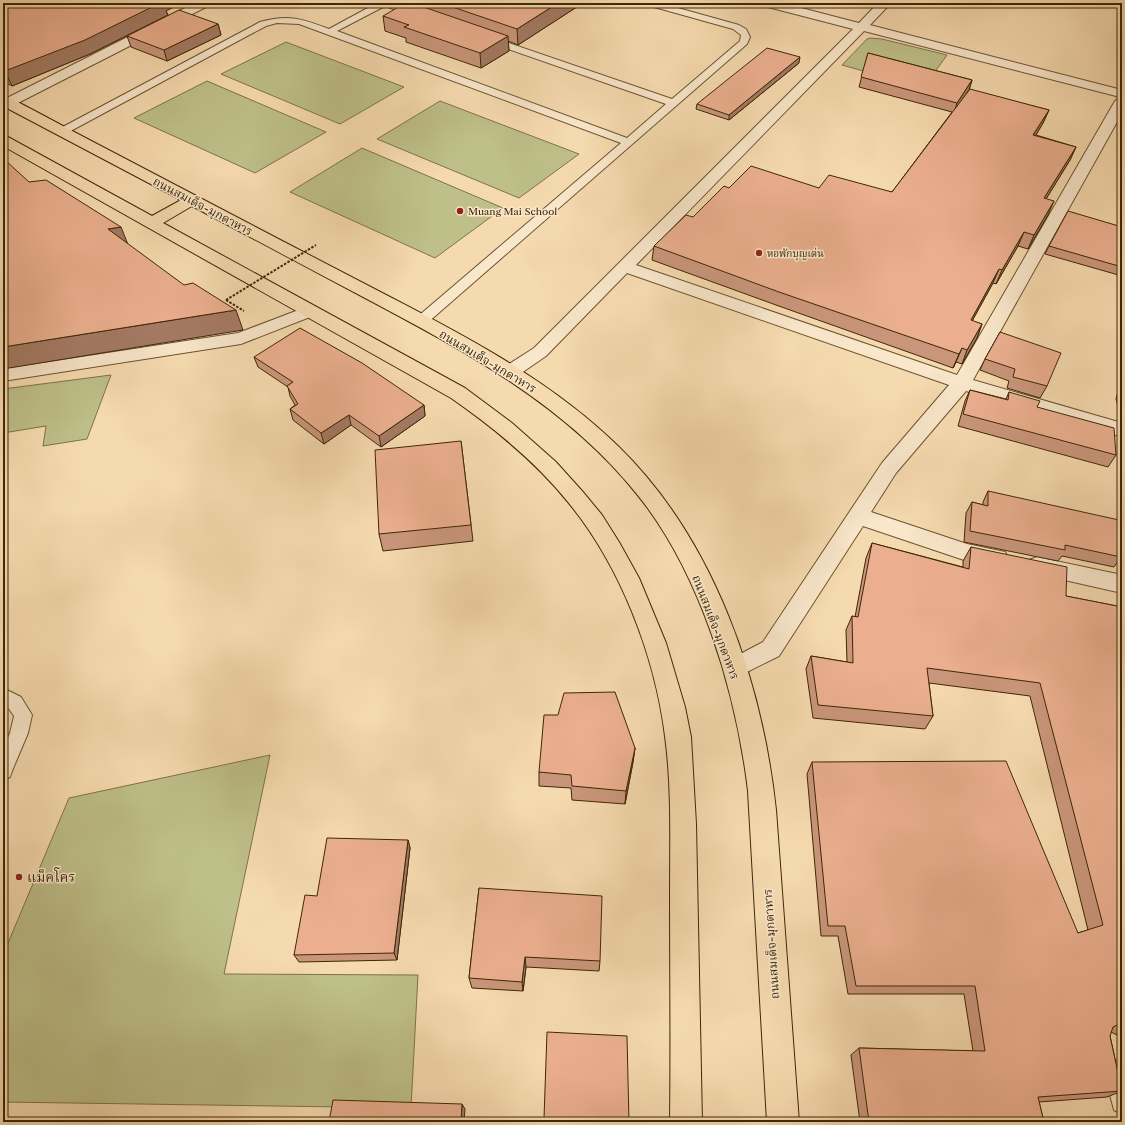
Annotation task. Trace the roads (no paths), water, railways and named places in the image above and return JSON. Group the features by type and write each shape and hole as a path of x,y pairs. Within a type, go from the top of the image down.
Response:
{"main road":[{"name":"ถนนสมเด็จ-มุกดาหาร","path":"5,102 421,321 510,372 561,408 603,443 643,487 674,530 706,593 735,668 752,736 762,810 783,1122"},
{"path":"3,140 309,312 458,393 517,438 543,461 577,497 605,538 650,627 667,687 677,735 682,792 686,1122"},
{"path":"151,223 192,200"}],"street":[{"path":"5,102 204,3"},
{"path":"768,3 1122,94"},
{"path":"510,372 540,352 626,267 885,3"},
{"path":"735,668 771,649 889,468 962,383 1122,101"},
{"path":"626,267 962,383 1122,430"},
{"path":"3,375 241,338 309,312"},
{"path":"858,516 967,552 1122,584"}],"lane":[{"path":"329,32 384,3 429,18"},
{"path":"421,321 744,42 746,38 746,34 742,30 732,25 650,3"},
{"path":"61,132 270,22 293,20 628,142"},
{"path":"481,36 673,103"},
{"path":"3,696 15,703 23,715 19,733 3,771"},
{"path":"1110,1050 1122,1102"}],"place":[{"name":"Muang Mai School","path":"460,211"},
{"name":"หอพักบุญเด่น","path":"759,253"},
{"name":"แม็คโคร","path":"19,877"}]}
